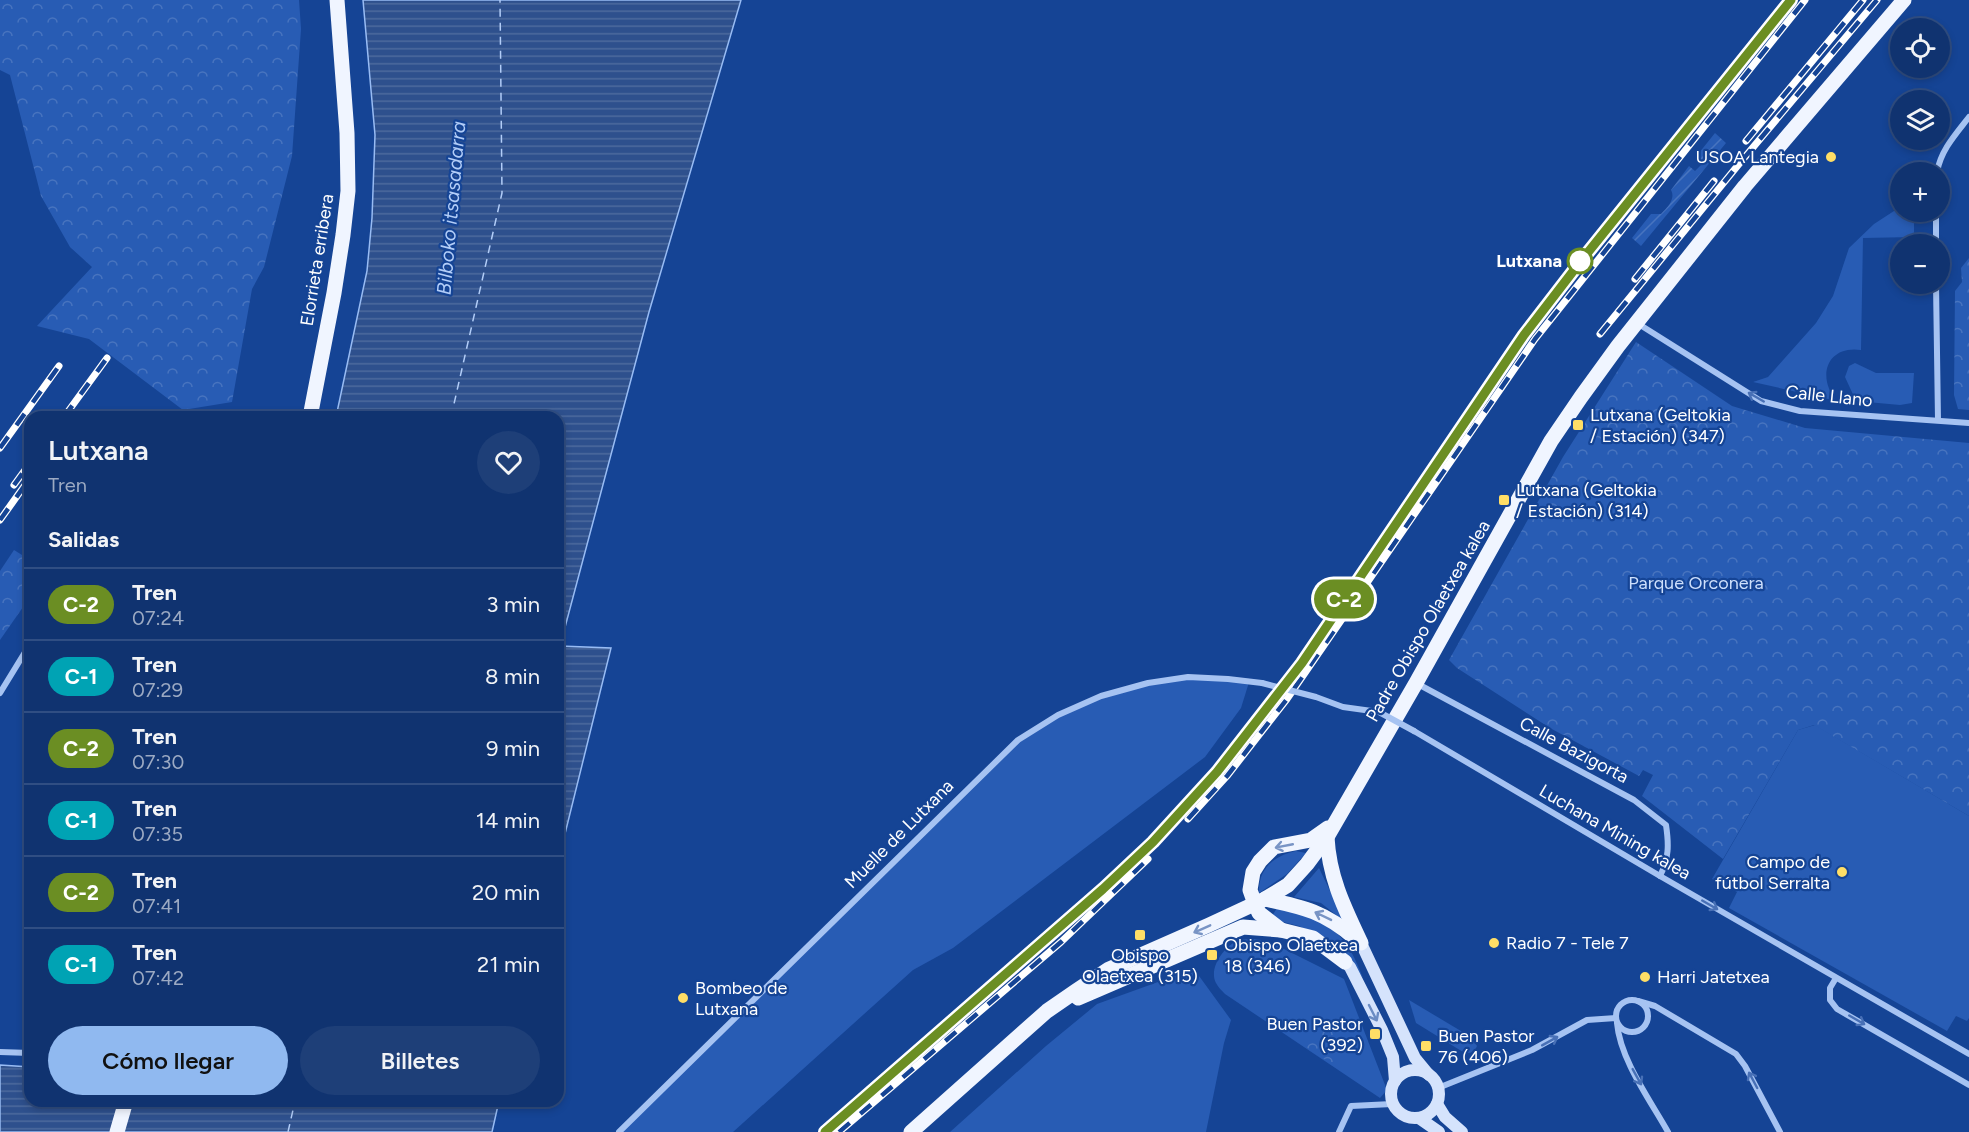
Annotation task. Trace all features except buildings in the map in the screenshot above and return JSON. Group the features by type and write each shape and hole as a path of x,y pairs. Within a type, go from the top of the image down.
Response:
{"main road":[{"name":"Elorrieta erribera","path":"311,411 334,293 348,191 347,133 337,0"},
{"name":"Padre Obispo Olaetxea kalea","path":"1265,905 1312,870 1320,858 1327,837 1551,441 1581,397 1636,322 1745,186 1904,0"},
{"path":"1281,930 1265,905 1250,890 1253,872 1260,861 1274,848 1311,840 1336,821"},
{"path":"1327,837 1328,861 1343,905 1415,1058 1438,1088 1437,1104 1445,1117 1462,1132"},
{"path":"1047,1011 1243,927 1265,905"},
{"path":"911,1132 1047,1011 1109,969 1265,905 1302,906 1338,923 1361,943"},
{"path":"1243,927 1281,930 1313,938 1350,967 1393,1057 1395,1081"},
{"path":"1430,1076 1415,1070 1400,1075 1391,1088 1392,1104 1403,1116 1419,1118 1426,1116 1437,1104"},
{"path":"117,1132 124,1107"},
{"path":"1419,1118 1438,1132"}],"street":[{"path":"1939,162 1948,144 1969,117"},
{"path":"1936,294 1938,420"},
{"name":"Calle Llano","path":"1636,322 1761,401 1782,408 1969,423"},
{"path":"0,693 24,655"},
{"name":"Muelle de Lutxana","path":"619,1132 1018,740 1058,715 1101,696 1148,683 1188,677 1262,683 1316,697 1343,707 1379,712"},
{"name":"Calle Bazigorta","path":"1416,682 1634,800 1651,812 1666,825 1669,844 1668,860 1660,876"},
{"name":"Luchana Mining kalea","path":"1379,712 1969,1054"},
{"path":"1836,978 1830,988 1830,1000 1837,1009 1969,1085"},
{"path":"1668,1132 1618,1038 1616,1012 1623,1003 1631,1000 1655,1006 1736,1053 1780,1132"},
{"path":"1617,1020 1620,1027 1629,1032 1643,1027 1647,1013 1646,1008 1638,1001"},
{"path":"1438,1088 1532,1050 1587,1020 1617,1020"},
{"path":"0,1052 24,1053"},
{"path":"1339,1132 1351,1106 1371,1103 1392,1104"}],"green space":[{"path":"0,0 299,0 301,29 292,156 264,267 252,289 232,402 183,410 89,339 37,326 92,267 70,247 41,196 10,75 0,70"},
{"path":"1715,133 1726,143 1641,246 1632,238 1651,214 1661,214 1668,206 1672,200 1671,190 1689,166 1695,171 1702,164 1695,158"},
{"path":"1890,214 1890,222 1914,222 1914,234 1890,234 1890,237 1863,238 1861,350 1840,352 1828,365 1827,382 1837,401 1753,382 1768,377 1816,323 1833,296 1849,248 1874,224"},
{"path":"1969,258 1969,410 1958,409 1954,395 1955,291 1962,282 1961,268"},
{"name":"Parque Orconera","path":"1636,342 1732,406 1805,428 1969,443 1969,816 1814,725 1798,730 1723,859 1642,796 1653,775 1643,770 1639,776 1550,728 1457,668 1449,660 1563,457"},
{"path":"1855,363 1876,373 1914,373 1912,403 1900,405 1856,401 1845,377 1849,366"},
{"path":"14,550 24,556 24,606 0,640 0,571"},
{"path":"1188,677 1250,679 1241,708 1205,757 953,948 913,970 733,1132 619,1132 1018,740 1058,715 1101,696"},
{"name":"Campo de fútbol Serralta","path":"1815,725 1969,816 1969,1018 1967,1021 1956,1016 1947,1031 1729,908 1737,892 1712,879 1798,730"},
{"path":"1296,851 1306,853 1287,874 1259,893 1261,877 1269,864 1281,856"},
{"path":"1319,868 1345,922 1321,903 1294,897"},
{"path":"1277,908 1289,909 1329,927 1349,948 1363,978 1347,956 1320,937 1299,926 1275,920 1272,916"},
{"path":"1239,940 1268,941 1344,979 1387,1090 1380,1098 1225,994 1219,987 1214,971 1223,952"},
{"path":"1194,969 1231,1020 1224,1043 1206,1132 950,1132 1046,1046 1097,1004"},
{"path":"1409,1000 1471,1037 1477,1046 1475,1050 1470,1053 1463,1052 1416,1023"},
{"path":"1325,1018 1358,1041 1339,1069 1306,1047"}],"water":[{"name":"Bilboko itsasadarra","path":"363,0 741,0 649,312 564,631 564,411 337,411 367,271 372,218 375,135"},
{"path":"564,646 611,648 564,838"},
{"path":"0,1065 24,1067 24,1107 498,1107 492,1132 0,1132"}],"ferry route":[{"path":"452,411 502,193 500,0"},
{"path":"288,1132 294,1107"}],"railway":[{"path":"825,1132 1078,911 1196,797 1254,727 1289,680 1485,390 1558,290 1634,192 1791,0"},
{"path":"1188,819 1227,776 1287,699 1535,339 1805,0"},
{"path":"1746,141 1863,0"},
{"path":"1600,334 1877,0"},
{"path":"1635,279 1714,181"},
{"path":"68,411 107,358"},
{"path":"27,411 59,366"},
{"path":"0,448 24,415"},
{"path":"14,485 24,471"},
{"path":"0,520 24,486"},
{"path":"839,1132 1061,942 1148,859"}],"train":[{"name":"C-2","path":"825,1132 1103,889 1153,842 1217,772 1302,663 1524,335 1791,0"}],"place":[{"name":"USOA Lantegia","path":"1831,157"},
{"name":"Lutxana","path":"1580,261"},
{"name":"Lutxana (Geltokia / Estación) (347)","path":"1578,425"},
{"name":"Lutxana (Geltokia / Estación) (314)","path":"1504,500"},
{"name":"Campo de fútbol Serralta","path":"1842,872"},
{"name":"Obispo Olaetxea (315)","path":"1140,935"},
{"name":"Radio 7 - Tele 7","path":"1494,943"},
{"name":"Obispo Olaetxea 18 (346)","path":"1212,955"},
{"name":"Harri Jatetxea","path":"1645,977"},
{"name":"Bombeo de Lutxana","path":"683,998"},
{"name":"Buen Pastor (392)","path":"1375,1034"},
{"name":"Buen Pastor 76 (406)","path":"1426,1046"}]}
